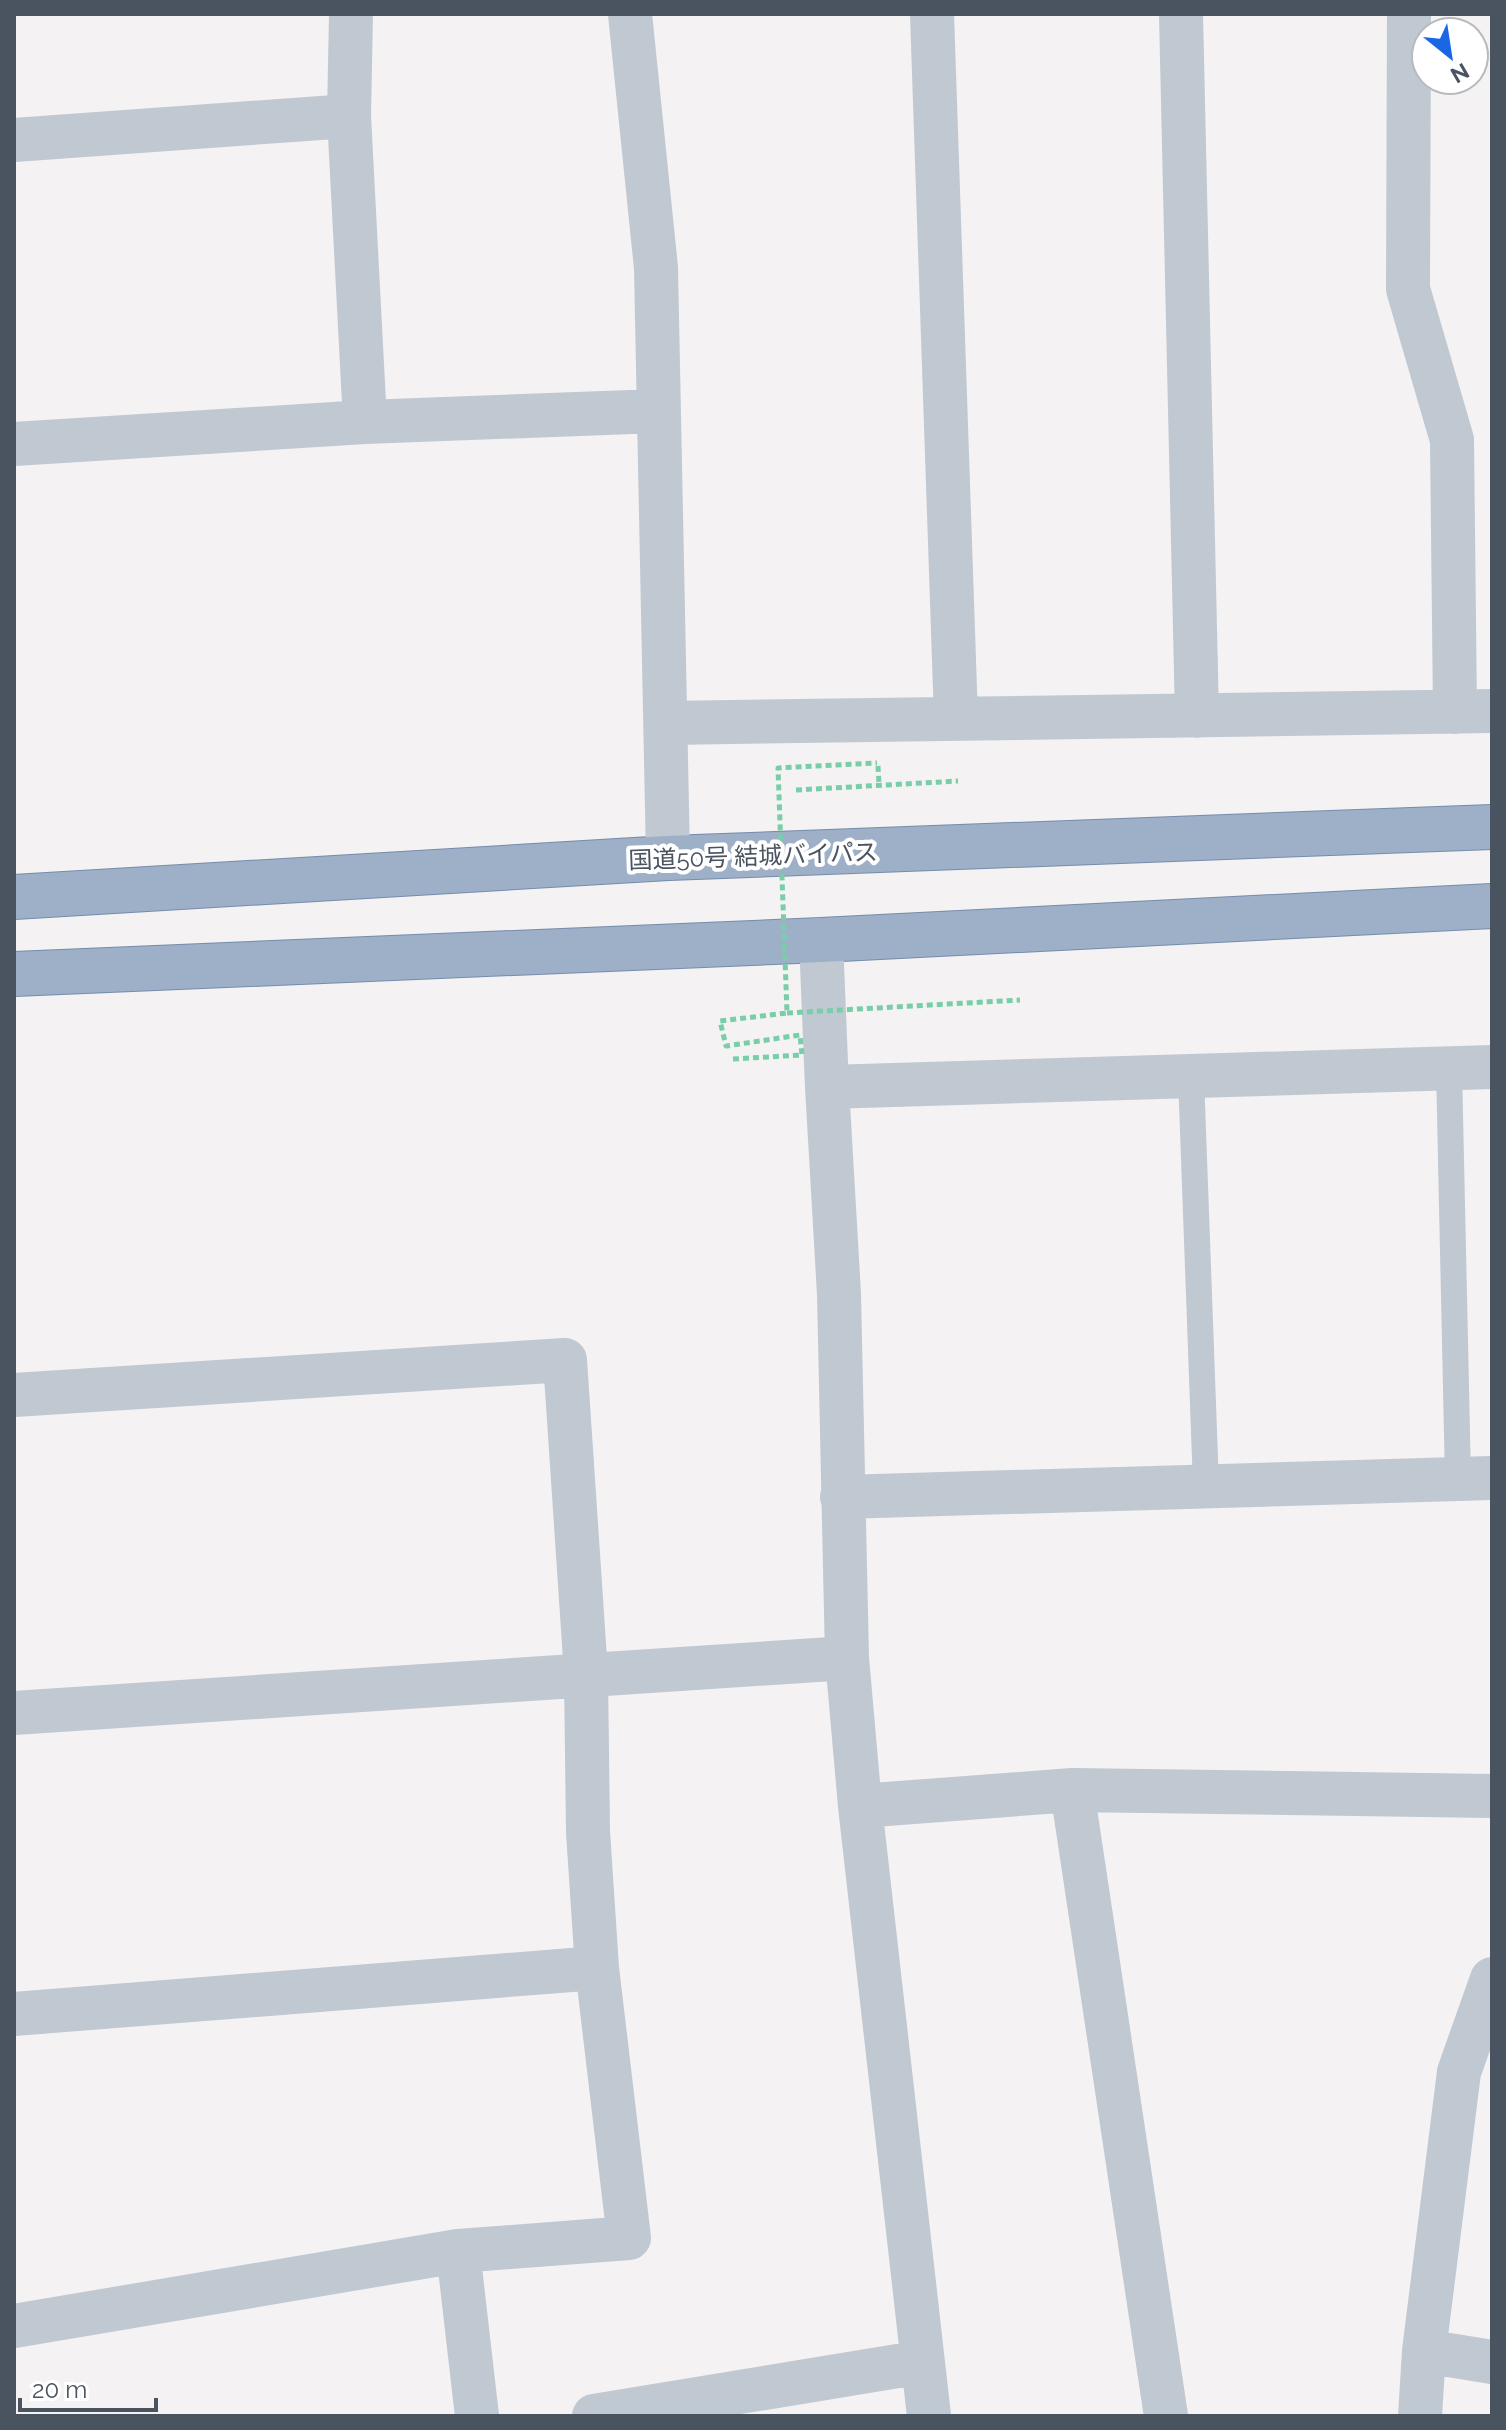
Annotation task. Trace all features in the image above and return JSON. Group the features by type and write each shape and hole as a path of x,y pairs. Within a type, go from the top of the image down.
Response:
{"highway":[{"name":"国道50号 結城バイパス","path":"14,897 668,858 1492,827"},
{"path":"14,974 821,940 1492,906"}],"street":[{"path":"351,14 349,116 365,422"},
{"path":"630,14 656,268 668,858"},
{"path":"932,14 956,719"},
{"path":"1181,14 1197,716"},
{"path":"667,723 1474,712 1452,440 1408,289 1409,14"},
{"path":"14,140 349,116"},
{"path":"14,444 365,422 658,411"},
{"path":"821,940 839,1294 847,1658 860,1806 929,2416"},
{"path":"827,1087 1492,1067"},
{"path":"14,1395 565,1360 586,1674 588,1832 597,1968 629,2238 458,2251 14,2326"},
{"path":"842,1497 1475,1478"},
{"path":"14,1713 847,1658"},
{"path":"860,1806 1072,1790 1492,1796"},
{"path":"1072,1790 1166,2416"},
{"path":"14,2014 597,1968"},
{"path":"1420,2416 1424,2351 1459,2072 1492,1979"},
{"path":"458,2251 477,2416"},
{"path":"1424,2351 1492,2362"},
{"path":"594,2416 781,2400 922,2362"}],"lane":[{"path":"1449,1068 1475,1478"},
{"path":"1191,1076 1206,1486"}],"path":[{"path":"787,1013 778,768 877,763 879,785"},
{"path":"796,790 958,781"},
{"path":"733,1059 802,1055 800,1035 726,1046 720,1021 787,1013 1020,1000"}]}
